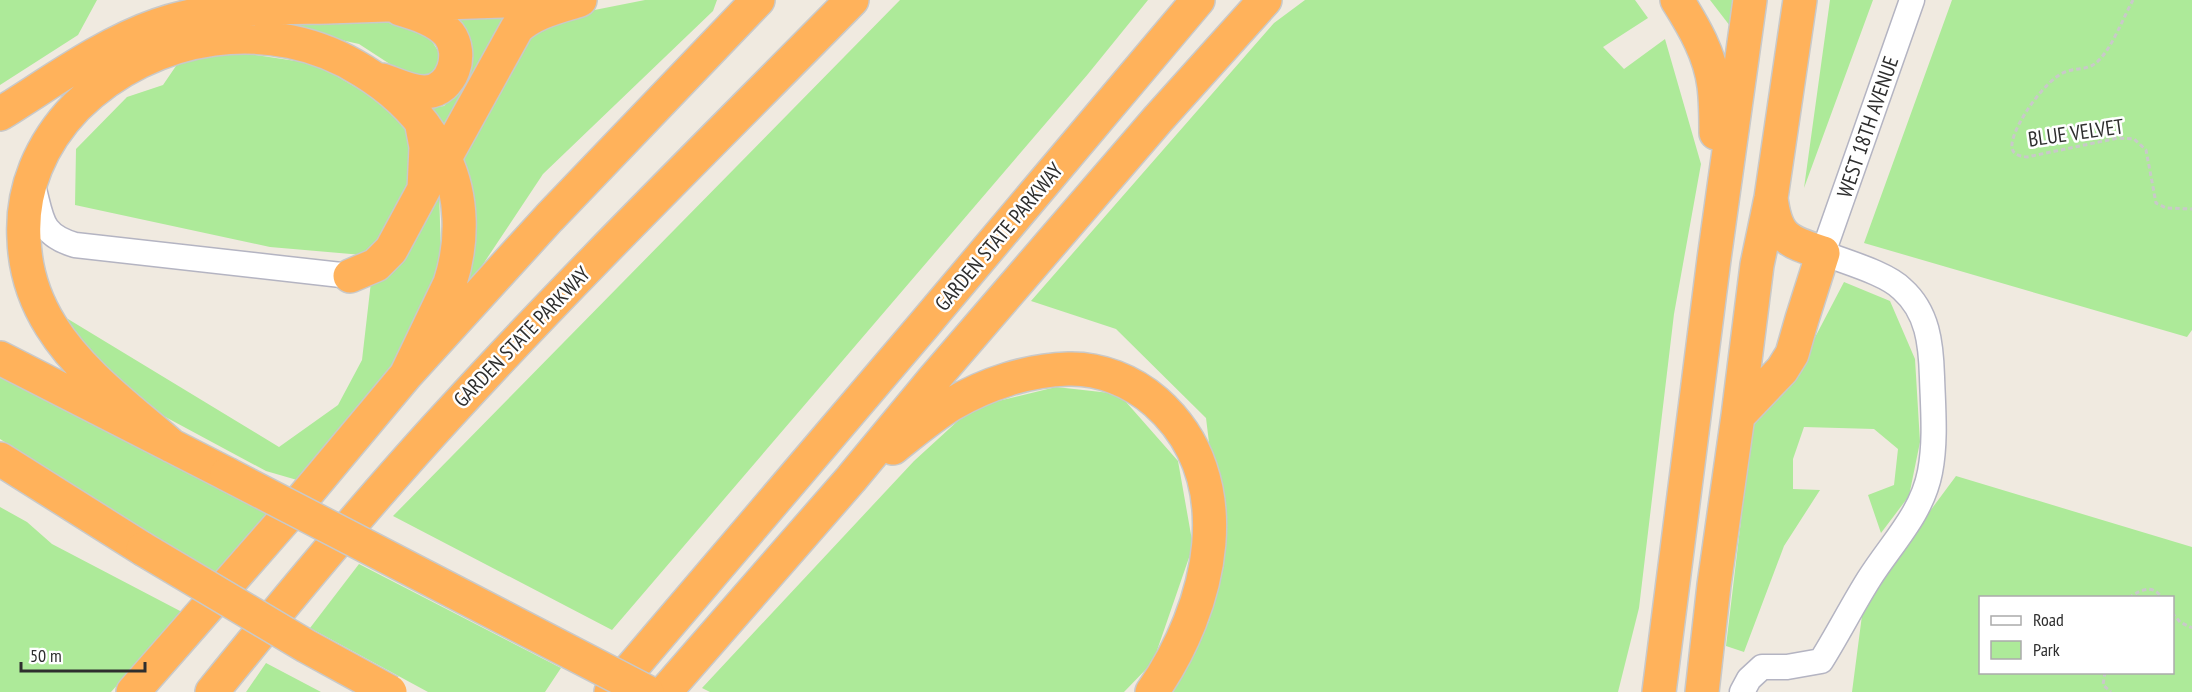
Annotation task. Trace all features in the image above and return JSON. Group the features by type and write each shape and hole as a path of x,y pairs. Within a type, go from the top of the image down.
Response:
{"highway":[{"path":"0,114 115,44 160,24 206,14 275,8 529,0"},
{"path":"445,158 517,28 525,20 538,14 580,0"},
{"path":"133,692 291,512 406,375 549,218 758,0"},
{"name":"GARDEN STATE PARKWAY","path":"212,692 303,580 448,414 852,0"},
{"name":"GARDEN STATE PARKWAY","path":"611,692 1197,0"},
{"path":"1677,0 1702,42 1710,64 1714,86 1717,173 1714,259"},
{"path":"1657,683 1750,0"},
{"path":"1702,692 1718,551 1757,264 1771,198 1800,0"},
{"path":"665,692 1158,119 1264,3"},
{"path":"372,76 420,92 430,92 445,83 455,66 456,52 448,34 436,23 421,15 387,5"},
{"path":"172,446 83,367 50,325 33,290 25,260 23,212 32,177 49,141 65,119 89,94 112,77 140,60 166,49 195,41 254,36 284,40 316,49 341,58 372,76 422,121 445,158 454,186 460,230 454,270 445,295 406,375"},
{"path":"350,276 376,265 391,250 424,189 426,147 422,121"},
{"path":"1738,416 1792,354 1823,253 1785,237 1778,229 1773,217 1771,198"},
{"path":"0,358 647,692"},
{"path":"850,479 951,405 999,383 1027,375 1060,369 1091,371 1121,380 1150,397 1179,426 1191,444 1206,489 1210,539 1201,591 1190,624 1178,651 1152,692"},
{"path":"0,459 134,543 306,646 390,692"},
{"path":"0,481 77,523 134,543"}],"street":[{"name":"WEST 18TH AVENUE","path":"1823,253 1912,0"},
{"path":"32,177 42,222 54,235 75,245 350,276"},
{"path":"1742,692 1749,679 1762,667 1787,668 1821,661 1842,629 1869,579 1908,525 1918,507 1930,474 1934,443 1932,363 1929,335 1923,315 1914,300 1892,280 1823,253"}],"path":[{"name":"BLUE VELVET","path":"2133,0 2100,59 2088,68 2060,74 2040,94 2017,127 2012,148 2014,153 2027,157 2118,138 2134,140 2146,150 2156,203 2166,208 2192,209"},
{"path":"2131,596 2147,588 2154,589 2161,596"},
{"path":"2174,615 2180,622 2192,628"},
{"path":"2105,674 2103,685 2111,692"}],"green space":[{"path":"0,0 97,0 78,35 0,85"},
{"path":"645,0 717,0 713,11 543,174 452,311 454,158 521,40 549,19"},
{"path":"900,0 1148,0 1088,74 612,630 393,516"},
{"path":"1305,0 1635,0 1648,18 1603,47 1624,69 1665,39 1701,164 1674,314 1639,608 1618,692 1173,692 1209,621 1224,565 1206,418 1116,329 1031,301 1274,23"},
{"path":"1710,0 1733,0 1730,26"},
{"path":"1830,0 1873,0 1804,188"},
{"path":"1952,0 2192,0 2192,330 2187,337 1864,243"},
{"path":"518,12 445,142 424,109 444,106 470,78 468,37 439,15"},
{"path":"340,18 402,23 428,35 440,54 436,77 416,81 359,44 278,26"},
{"path":"235,52 316,64 381,102 415,140 420,173 374,256 270,247 75,205 76,149 127,97 163,85 178,63"},
{"path":"439,191 441,253 428,304 396,360 297,480 266,471 132,399 67,332 68,319 279,447 338,405 362,360 371,282"},
{"path":"1844,282 1890,301 1915,359 1920,442 1909,496 1881,533 1868,495 1894,485 1898,449 1874,429 1804,427 1793,459 1793,489 1820,490 1784,546 1744,652 1726,646 1754,411 1811,345"},
{"path":"0,375 268,514 219,577 0,439"},
{"path":"1056,387 1119,394 1178,461 1193,546 1153,662 1124,692 710,692 702,688 914,461 973,407"},
{"path":"1956,476 2192,547 2192,692 1852,692 1864,600"},
{"path":"0,507 27,522 52,544 182,612 111,692 0,692"},
{"path":"359,564 561,668 545,692 428,692 310,628"},
{"path":"266,663 321,692 246,692"}]}
